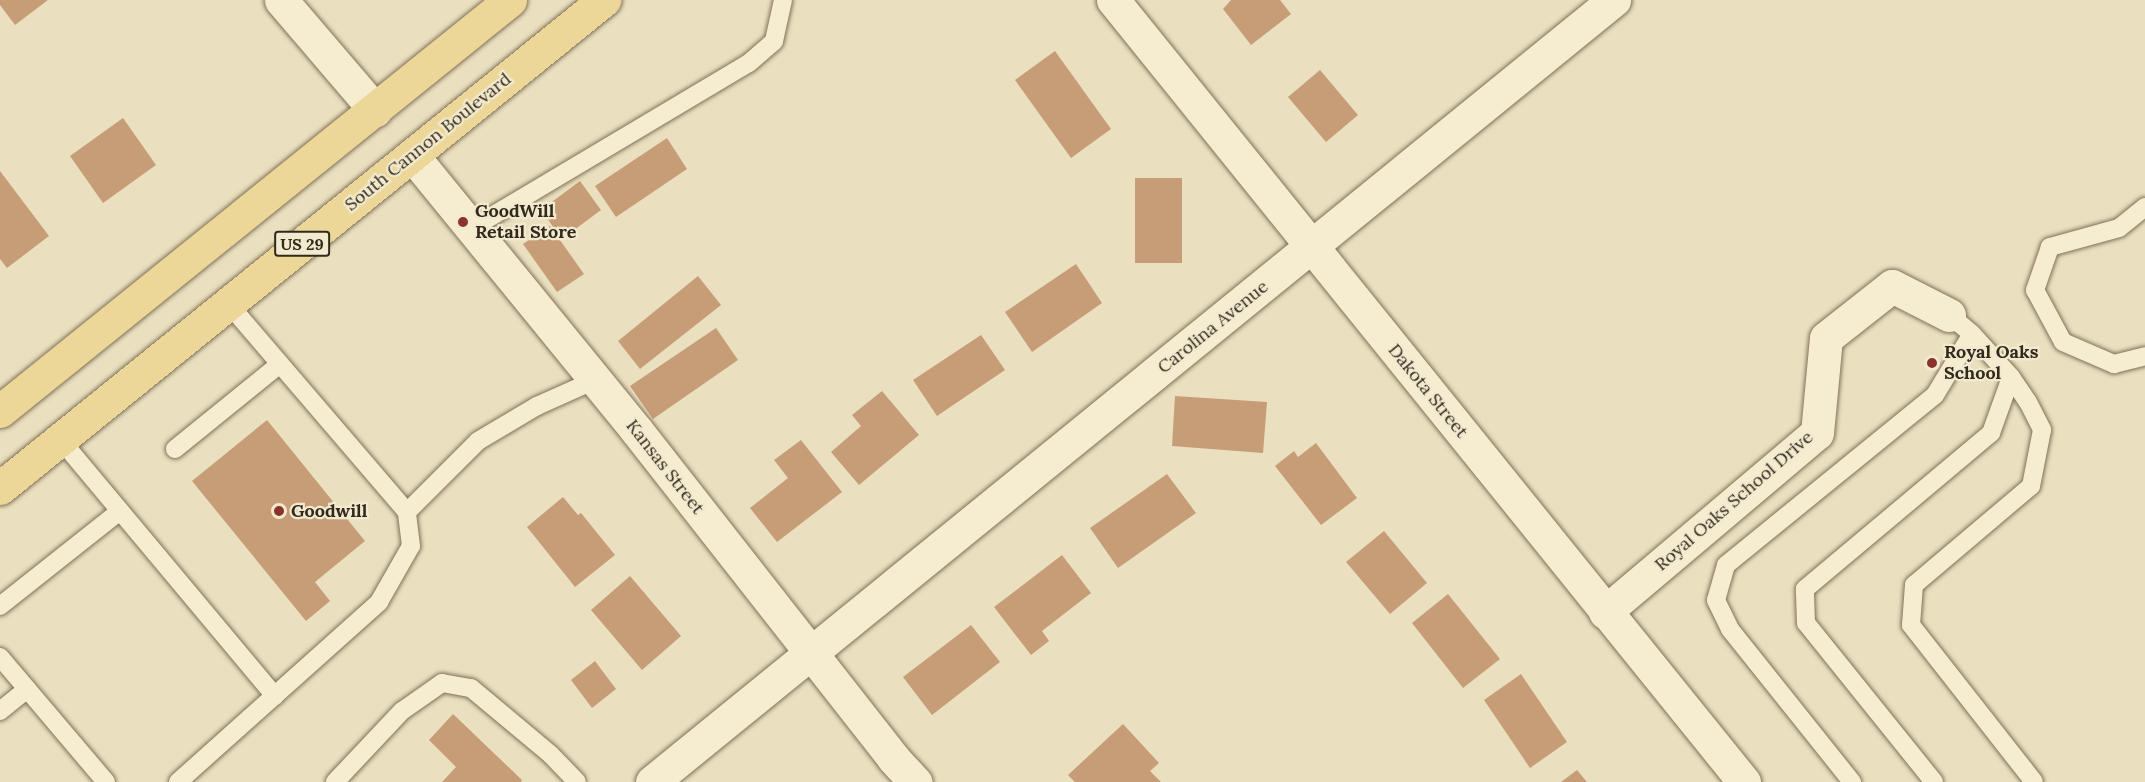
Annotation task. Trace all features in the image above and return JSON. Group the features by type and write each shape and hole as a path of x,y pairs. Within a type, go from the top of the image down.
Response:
{"main road":[{"path":"0,411 510,0"},
{"name":"South Cannon Boulevard","path":"0,488 604,0"}],"street":[{"path":"280,0 375,110"},
{"name":"Dakota Street","path":"1113,0 1744,782"},
{"name":"Carolina Avenue","path":"652,782 809,652 1312,247 1614,0"},
{"name":"Kansas Street","path":"412,155 595,380 809,652 915,782"},
{"name":"Royal Oaks School Drive","path":"1605,612 1817,433 1826,338 1892,286 1960,324"}],"lane":[{"path":"472,228 749,63 774,40 783,0"},
{"path":"2145,207 2119,228 2050,247 2035,290 2063,342 2114,364 2145,356"},
{"path":"178,782 380,602 411,546 407,512 228,303"},
{"path":"1852,782 1730,629 1716,600 1726,564 1935,394 1960,324 2011,376 2042,430 2031,486 1914,585 1911,625 2034,782"},
{"path":"176,449 280,364"},
{"path":"1934,782 1806,623 1805,589 1991,433 2011,376"},
{"path":"407,512 478,441 537,406 595,380"},
{"path":"60,439 275,696"},
{"path":"0,606 120,511"},
{"path":"0,657 106,782"},
{"path":"335,782 402,711 442,683 471,687 551,755 577,782"},
{"path":"0,711 27,689"}],"building":[{"path":"0,0 48,0 15,25 0,5"},
{"path":"1231,0 1280,0 1291,14 1251,45 1223,9"},
{"path":"1055,51 1111,129 1071,158 1015,80"},
{"path":"1320,70 1358,115 1326,142 1288,97"},
{"path":"123,118 156,165 103,203 70,156"},
{"path":"667,138 687,169 616,217 595,186"},
{"path":"0,171 49,236 7,268 0,259"},
{"path":"1135,178 1182,178 1182,263 1135,263"},
{"path":"580,181 601,210 562,239 541,210"},
{"path":"550,226 584,274 557,292 523,244"},
{"path":"1076,264 1102,303 1032,352 1005,312"},
{"path":"698,276 721,305 640,369 618,341"},
{"path":"716,328 738,360 653,419 630,386"},
{"path":"981,335 1005,370 937,416 913,380"},
{"path":"882,391 919,435 859,485 831,452 861,426 852,415"},
{"path":"1175,396 1267,402 1263,453 1172,446"},
{"name":"Goodwill","path":"267,420 365,541 315,582 330,601 306,621 192,481"},
{"path":"801,440 842,492 777,542 750,508 788,478 774,460"},
{"path":"1316,443 1357,498 1321,525 1275,466 1294,451 1298,457"},
{"path":"1167,474 1196,513 1118,568 1090,528"},
{"path":"563,497 578,515 581,513 615,555 575,587 527,527"},
{"path":"1384,531 1427,583 1390,614 1346,562"},
{"path":"1062,555 1091,593 1042,631 1049,641 1031,655 994,607"},
{"path":"630,576 681,636 642,670 591,610"},
{"path":"1448,594 1500,659 1463,688 1412,623"},
{"path":"971,625 1000,662 932,715 903,677"},
{"path":"595,661 616,689 592,708 571,680"},
{"path":"1521,674 1567,742 1530,768 1484,700"},
{"path":"453,714 522,780 521,782 442,782 456,767 429,740"},
{"path":"1123,724 1159,763 1150,771 1161,782 1075,782 1068,775"},
{"path":"1577,770 1587,782 1561,782"}],"place":[{"name":"GoodWill Retail Store","path":"463,222"},
{"name":"Royal Oaks School","path":"1932,363"},
{"name":"Goodwill","path":"279,511"}]}
